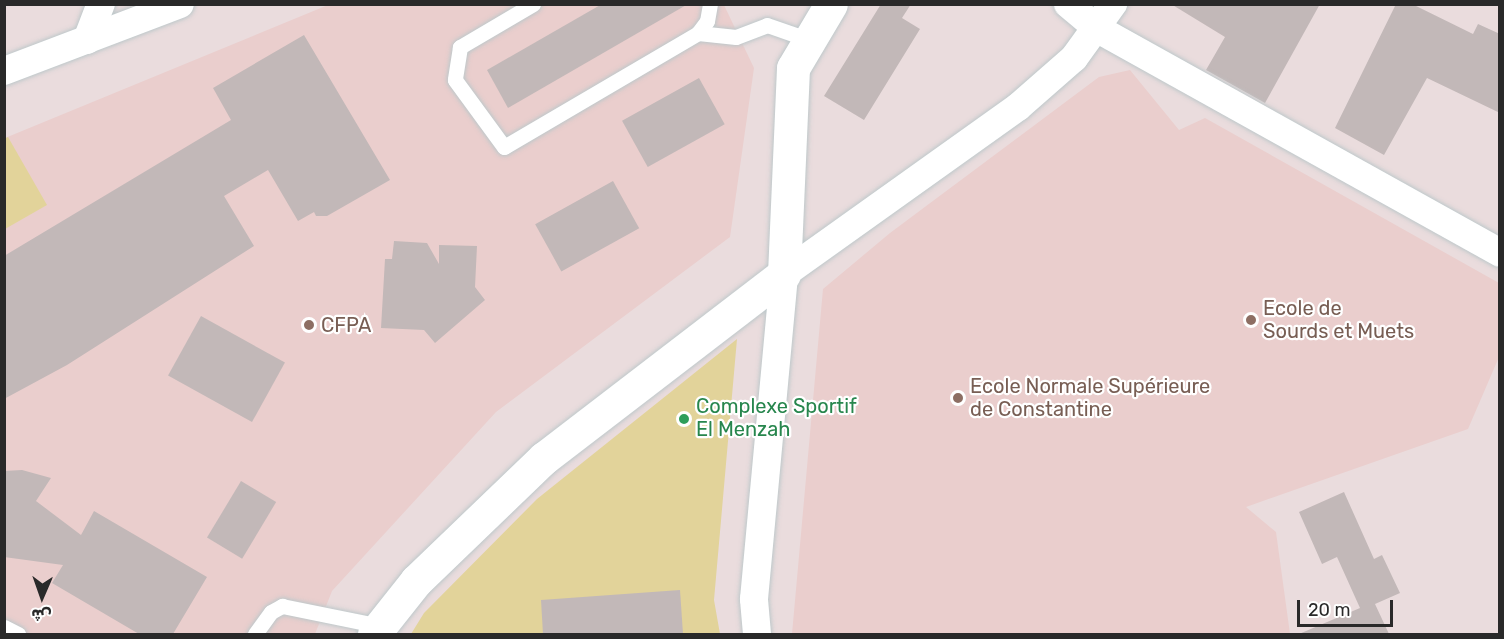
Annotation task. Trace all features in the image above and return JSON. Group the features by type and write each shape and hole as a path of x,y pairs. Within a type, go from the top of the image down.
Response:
{"main road":[{"path":"377,630 416,581 544,458 784,274 793,68 831,4"}],"street":[{"path":"87,40 101,4"},
{"path":"4,71 180,4"},
{"path":"1068,4 1098,29 1500,253"},
{"path":"757,634 754,598 784,274 1018,107 1074,58 1098,29 1113,4"}],"lane":[{"path":"533,4 460,46 455,80 504,147 698,33 707,21 710,4"},
{"path":"698,33 736,38 767,25 810,40"},
{"path":"255,634 271,612 282,606 377,630"},
{"path":"4,627 18,634"}],"shaded area":[{"name":"CFPA","path":"328,5 724,5 754,68 730,237 496,412 332,591 315,634 5,634 5,138"},
{"path":"1130,70 1179,130 1205,118 1499,283 1499,357 1468,429 1246,507 1276,532 1290,634 792,634 823,289 890,233 1099,77"},
{"path":"8,137 47,205 5,229 4,139"},
{"name":"Complexe Sportif El Menzah","path":"737,339 714,600 720,634 411,634 424,613 537,499"}],"building":[{"path":"602,4 688,4 508,108 487,70"},
{"path":"881,4 911,4 902,18 920,29 864,120 824,96"},
{"path":"1171,4 1320,4 1265,103 1206,70 1225,37"},
{"path":"1396,4 1412,4 1473,34 1478,24 1500,34 1500,113 1427,78 1384,155 1335,128"},
{"path":"304,35 390,180 327,216 316,216 314,212 298,221 268,170 224,196 254,246 67,365 4,399 4,256 231,120 213,88"},
{"path":"699,78 725,124 648,167 622,121"},
{"path":"613,181 639,228 561,271 535,224"},
{"path":"394,241 427,243 439,264 439,245 477,246 475,287 485,300 435,343 424,330 381,328 385,259 392,259"},
{"path":"201,316 285,363 252,422 168,375"},
{"path":"22,470 51,478 36,501 81,535 94,511 207,577 173,634 139,634 52,583 63,565 4,557 4,471"},
{"path":"241,481 276,502 242,559 207,538"},
{"path":"1344,492 1374,559 1382,555 1400,593 1375,604 1389,634 1299,634 1360,608 1337,557 1322,564 1299,512"},
{"path":"680,590 683,634 543,634 541,600"}],"place":[{"name":"Ecole de Sourds et Muets","path":"1251,320"},
{"name":"CFPA","path":"309,325"},
{"name":"Ecole Normale Supérieure de Constantine","path":"958,398"},
{"name":"Complexe Sportif El Menzah","path":"684,419"}]}
